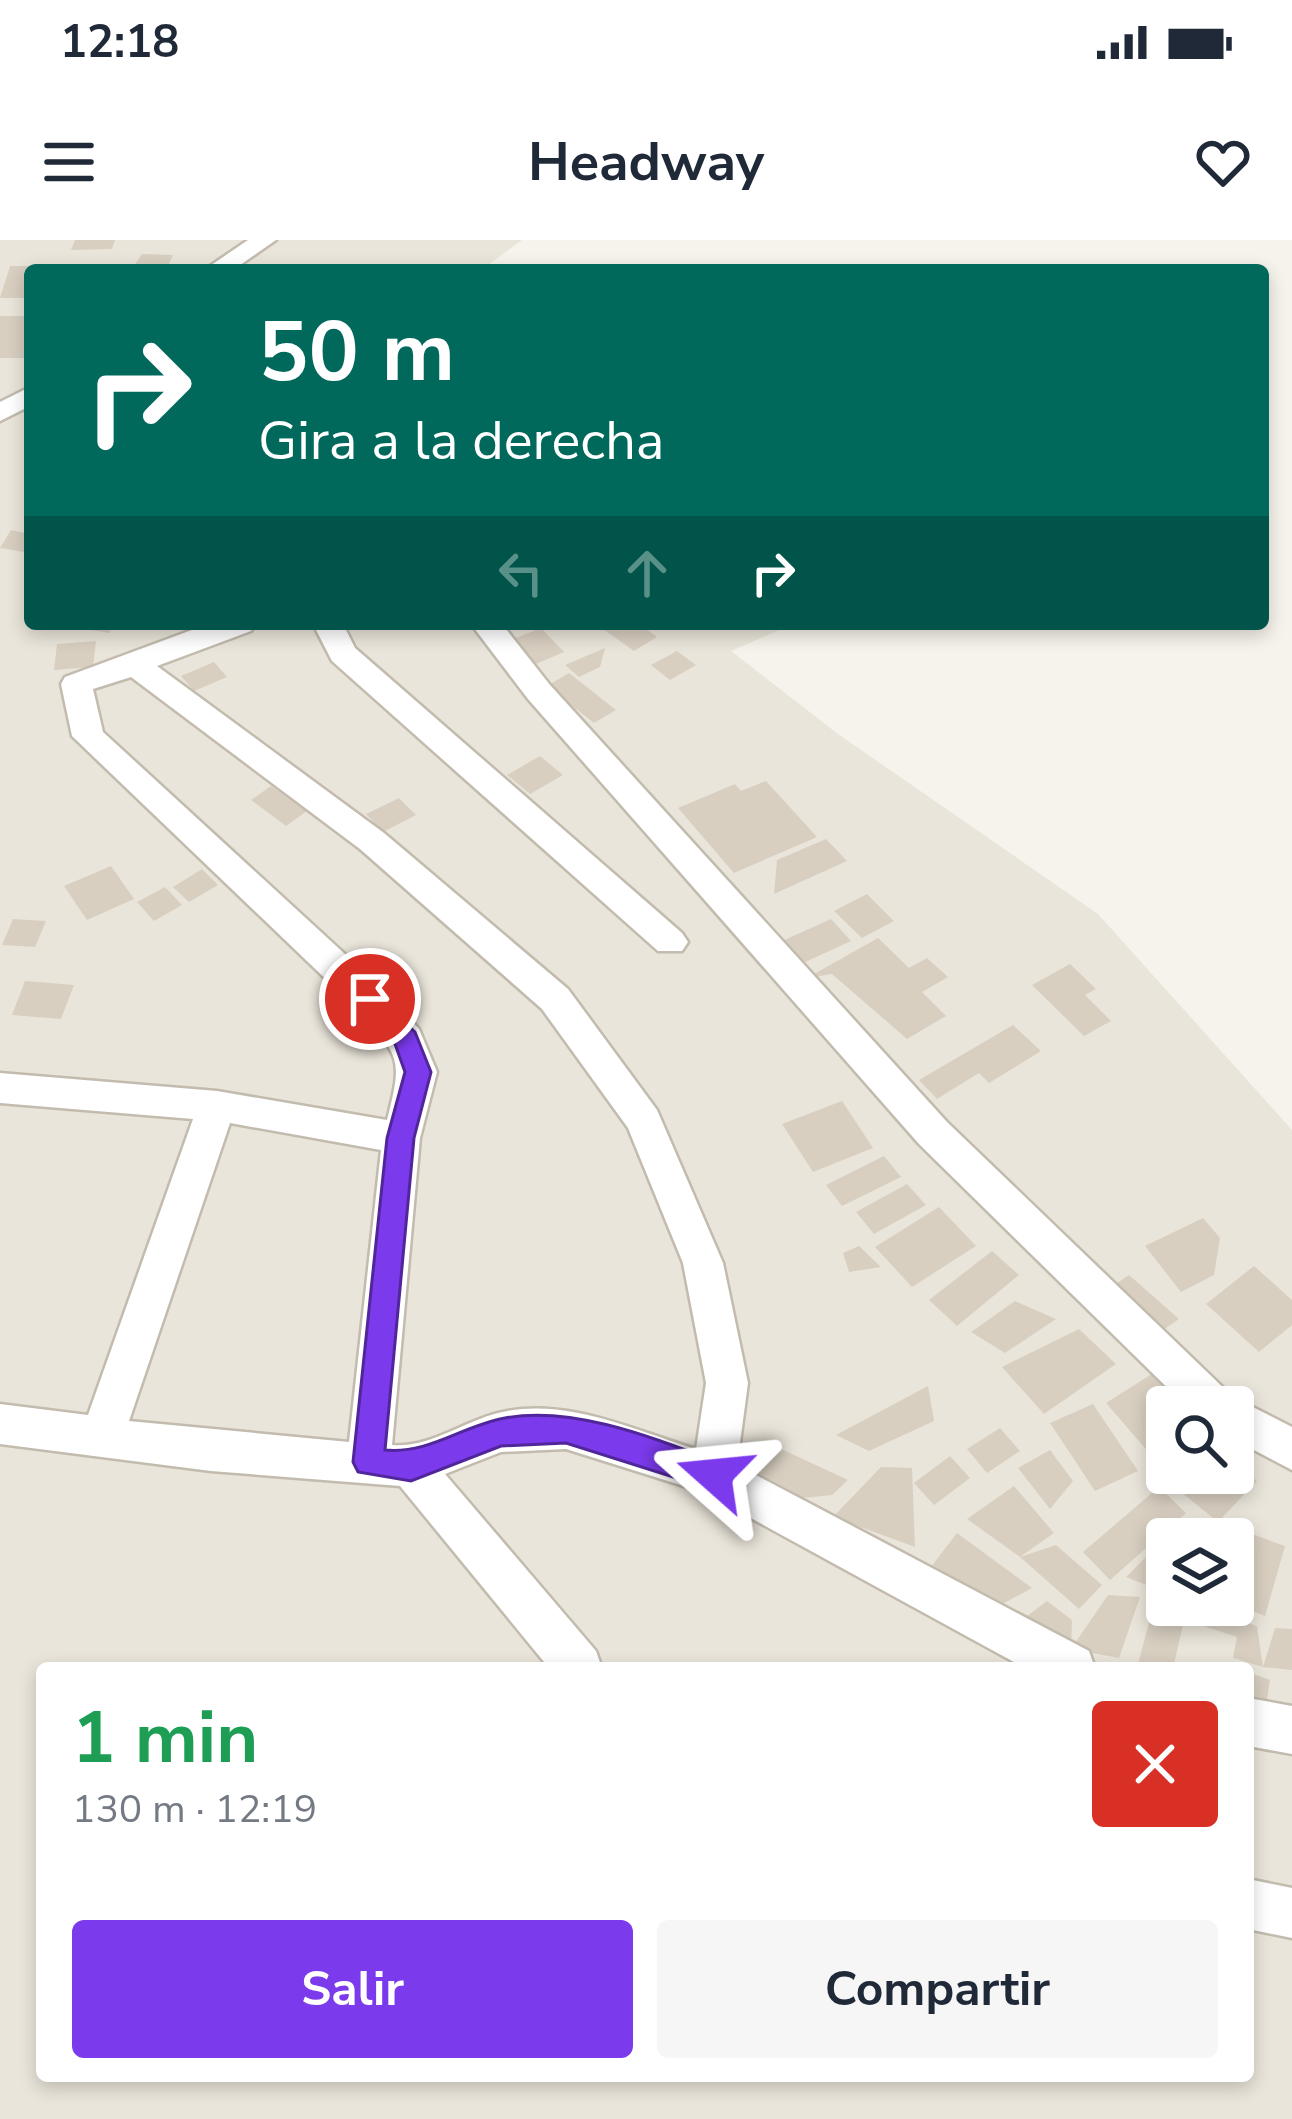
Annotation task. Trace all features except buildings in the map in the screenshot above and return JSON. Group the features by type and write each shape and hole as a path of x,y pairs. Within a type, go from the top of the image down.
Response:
{"street":[{"path":"226,264 264,240"},
{"path":"221,630 185,641 138,667 76,684 88,736 370,999 406,1039 418,1072 401,1138 390,1464 573,1662"},
{"path":"331,630 343,654 670,942"},
{"path":"491,630 538,692 932,1133 1194,1386"},
{"path":"138,667 372,841 555,999 644,1120 703,1263 728,1383 714,1475"},
{"path":"0,1088 217,1106 401,1138"},
{"path":"102,1437 217,1106"},
{"path":"0,1424 390,1464 500,1432 566,1429 714,1475 1061,1662"},
{"path":"1254,1429 1292,1450"},
{"path":"1254,1723 1292,1730"},
{"path":"1254,1905 1292,1913"}],"shaded area":[{"path":"0,240 522,240 489,264 24,264 24,630 779,630 731,651 838,734 1098,914 1292,1130 1292,2119 0,2119"}],"route":[{"path":"370,999 406,1039 418,1072 401,1138 369,1462 411,1467 500,1432 566,1429 714,1475"}]}
